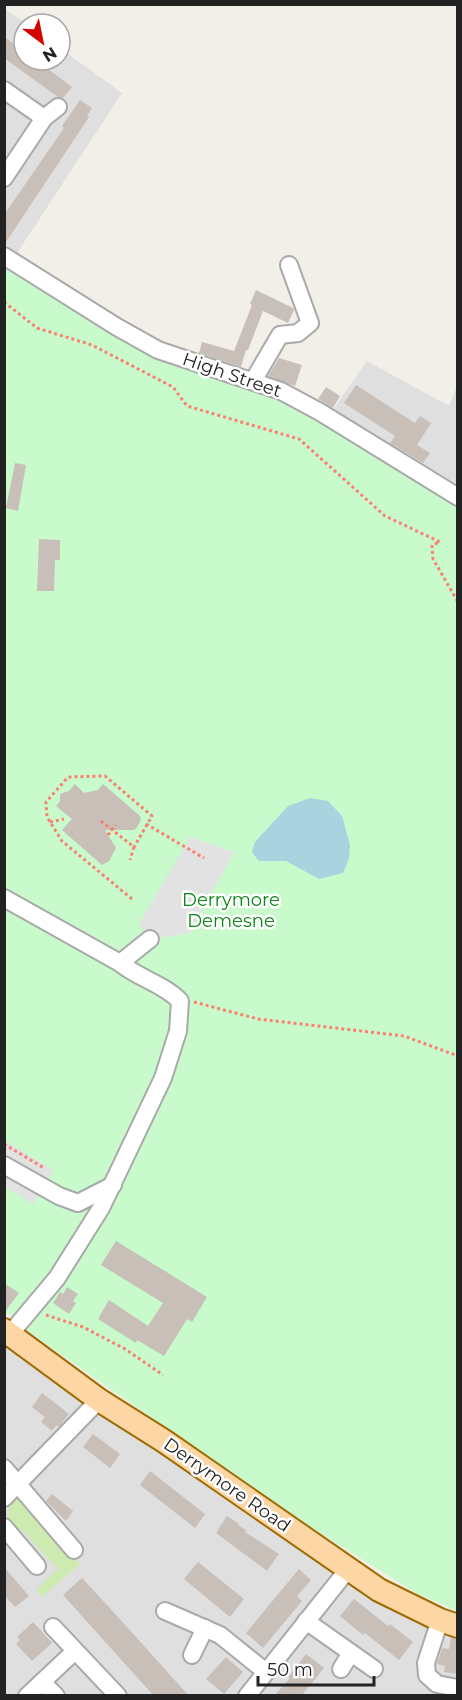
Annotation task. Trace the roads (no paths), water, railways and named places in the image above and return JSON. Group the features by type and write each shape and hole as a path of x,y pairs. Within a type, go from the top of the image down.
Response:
{"main road":[{"name":"Derrymore Road","path":"7,1332 99,1400 164,1441 379,1590 449,1623"}],"street":[{"path":"4,90 44,118"},
{"path":"4,178 44,118 58,107"},
{"name":"High Street","path":"4,256 158,350 281,391 320,412 458,497"},
{"path":"253,381 280,335 298,333 310,323 289,265"},
{"path":"4,898 174,994 180,1001 178,1031 163,1078 101,1208 57,1278 40,1300 7,1332"},
{"path":"120,963 150,939"},
{"path":"4,1165 58,1196 78,1203 113,1185"},
{"path":"4,1498 99,1400"},
{"path":"4,1468 74,1550"},
{"path":"4,1527 36,1566"},
{"path":"248,1695 349,1568"},
{"path":"165,1611 220,1635 266,1672"},
{"path":"306,1622 374,1669"},
{"path":"449,1623 426,1663 427,1675 437,1684 458,1688"},
{"path":"53,1627 118,1695"},
{"path":"192,1655 205,1628"},
{"path":"27,1695 75,1651"},
{"path":"341,1669 351,1653"},
{"path":"42,1682 56,1695"}],"water":[{"path":"310,798 328,801 342,816 350,845 349,859 343,873 319,879 286,861 259,861 252,852 255,842 288,806"}],"park label":[{"name":"Derrymore Demesne","path":"231,910"}]}
